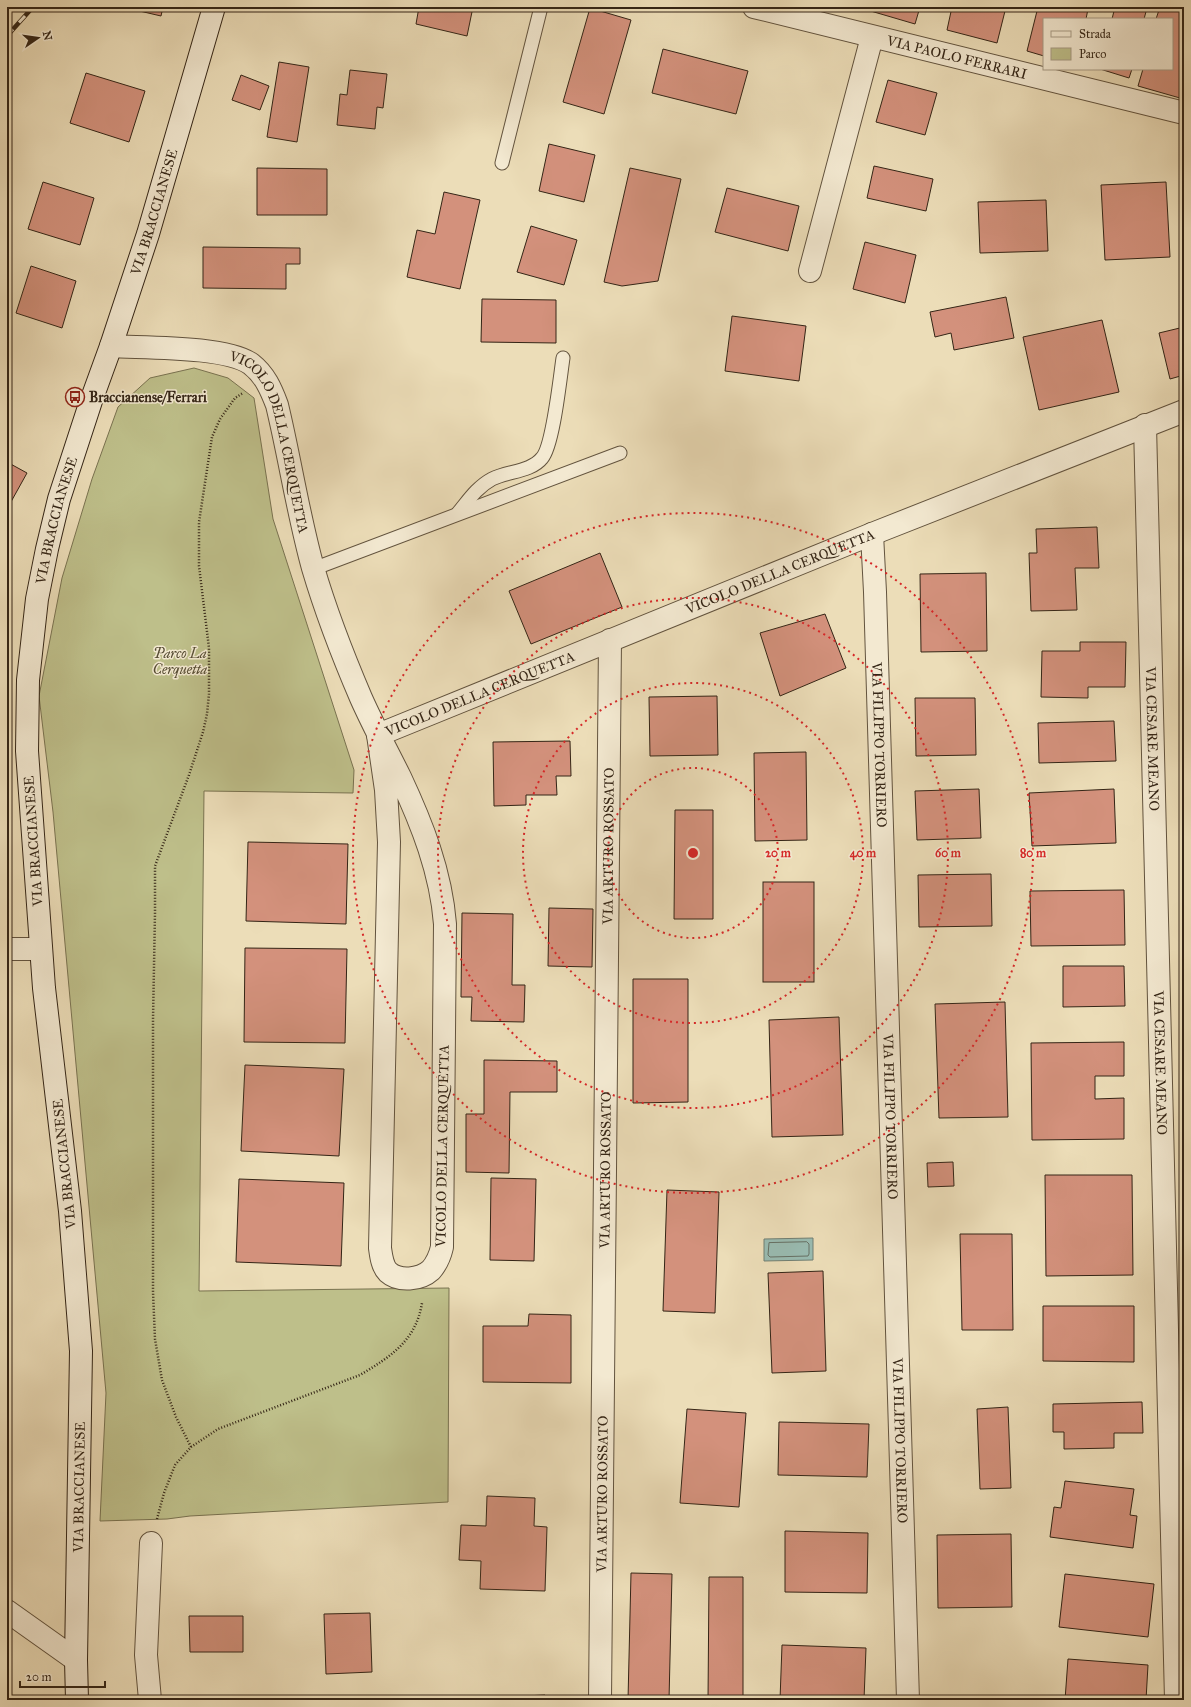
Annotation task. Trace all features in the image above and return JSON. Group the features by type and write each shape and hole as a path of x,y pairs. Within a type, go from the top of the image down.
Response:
{"street":[{"name":"VIA BRACCIANESE","path":"77,1700 76,1660 81,1351 70,1210 44,988 27,751 28,680 36,606 47,549 59,499 91,401 112,346 148,234 214,7"},
{"name":"VIA PAOLO FERRARI","path":"754,7 1184,113"},
{"path":"810,271 872,37"},
{"name":"VICOLO DELLA CERQUETTA","path":"112,346 223,353 249,363 264,377 270,386 277,405 299,511 313,569 361,698 400,777 428,843 441,888 445,918 442,1247 438,1259 431,1269 422,1275 406,1278 400,1278 387,1271 380,1248 390,842 386,790 378,735"},
{"name":"VICOLO DELLA CERQUETTA","path":"378,735 872,534 1144,425 1184,411"},
{"name":"VIA CESARE MEANO","path":"1144,425 1176,1700"},
{"name":"VIA FILIPPO TORRIERO","path":"872,534 876,608 908,1700"},
{"name":"VIA ARTURO ROSSATO","path":"600,1700 610,640"},
{"path":"7,949 41,949"},
{"path":"150,1700 146,1655 152,1543"},
{"path":"7,1611 76,1660"}],"lane":[{"path":"502,163 541,7"},
{"path":"457,514 474,493 487,482 497,477 533,466 543,458 551,439 563,358"},
{"path":"313,569 620,453"}],"path":[{"path":"191,1446 176,1417 164,1386 155,1339 153,1292 153,967 156,913 155,866 189,775 203,732 207,714 209,648 198,537 212,437 220,419 235,398 264,377"},
{"path":"152,1543 164,1493 175,1465 191,1446 218,1429 360,1375 393,1354 405,1342 414,1328 421,1311 423,1300 422,1275"}],"green space":[{"name":"Parco La Cerquetta","path":"194,368 228,378 254,398 273,519 354,770 353,793 204,791 199,1291 449,1288 448,1502 190,1516 167,1519 100,1521 106,1393 53,812 39,696 62,578 92,479 118,407 150,378"}],"water":[{"path":"813,1238 813,1260 764,1261 764,1239"}],"building":[{"path":"131,7 163,7 161,16 131,9"},
{"path":"419,7 473,7 467,36 416,24"},
{"path":"857,7 920,7 915,24"},
{"path":"952,7 1006,7 997,43 947,30"},
{"path":"1038,7 1079,7 1088,9 1086,18 1043,18 1043,56 1027,51"},
{"path":"1115,7 1147,8 1144,18 1112,18"},
{"path":"1160,7 1184,7 1184,83 1180,98 1138,86 1143,70 1173,70 1173,18 1156,18"},
{"path":"590,8 631,20 604,114 563,102"},
{"path":"663,49 748,71 736,114 652,93"},
{"path":"279,62 309,67 297,142 267,137"},
{"path":"350,70 387,74 383,108 377,107 375,129 337,125 340,94 347,95"},
{"path":"1103,70 1132,70 1129,78"},
{"path":"86,73 145,91 129,142 70,123"},
{"path":"241,75 269,86 260,110 232,100"},
{"path":"888,80 937,93 925,135 876,122"},
{"path":"549,144 595,155 584,202 539,191"},
{"path":"874,166 933,179 926,211 867,198"},
{"path":"257,168 327,169 327,215 257,215"},
{"path":"630,168 681,179 658,281 622,286 604,282"},
{"path":"43,182 94,198 80,245 28,229"},
{"path":"1166,182 1170,257 1105,260 1101,185"},
{"path":"727,188 799,206 788,251 715,232"},
{"path":"444,192 480,200 460,289 407,277 417,230 435,234"},
{"path":"1046,200 1048,251 980,253 978,202"},
{"path":"531,226 577,240 564,285 517,272"},
{"path":"865,242 916,255 905,303 853,289"},
{"path":"203,247 300,248 300,264 286,264 286,289 203,288"},
{"path":"31,266 76,281 62,328 16,313"},
{"path":"1006,297 1014,338 954,350 951,333 935,337 930,312"},
{"path":"482,299 556,300 556,343 481,342"},
{"path":"732,316 806,326 799,381 725,371"},
{"path":"1102,320 1119,392 1039,410 1023,337"},
{"path":"1184,327 1184,375 1170,379 1159,333"},
{"path":"7,462 27,473 7,509"},
{"path":"1097,527 1099,568 1075,568 1077,610 1031,611 1029,553 1037,553 1036,529"},
{"path":"600,553 622,607 531,644 509,591"},
{"path":"986,573 987,651 921,652 920,574"},
{"path":"825,614 846,668 780,696 760,633"},
{"path":"1080,642 1126,642 1125,687 1088,687 1088,698 1041,697 1042,651 1080,651"},
{"path":"717,696 718,755 650,756 649,697"},
{"path":"915,698 975,698 976,755 916,756"},
{"path":"1114,721 1116,761 1039,763 1038,723"},
{"path":"570,741 571,776 556,776 557,795 526,795 526,805 494,806 493,742"},
{"path":"806,752 807,840 755,841 754,753"},
{"path":"979,789 981,838 917,840 915,791"},
{"path":"1114,789 1116,843 1032,846 1029,793"},
{"path":"675,810 713,810 713,919 674,919"},
{"path":"248,842 348,844 346,924 246,921"},
{"path":"991,874 992,926 919,927 918,875"},
{"path":"763,882 814,882 814,982 763,982"},
{"path":"1124,890 1125,945 1031,946 1030,891"},
{"path":"549,908 593,909 592,967 548,966"},
{"path":"462,913 513,914 512,985 525,985 524,1022 471,1021 472,997 461,997"},
{"path":"245,948 347,949 345,1043 244,1042"},
{"path":"1063,966 1124,966 1125,1006 1063,1007"},
{"path":"633,979 688,979 688,1102 633,1103"},
{"path":"1005,1002 1008,1117 939,1118 935,1004"},
{"path":"839,1017 843,1135 772,1137 769,1020"},
{"path":"1124,1042 1124,1076 1095,1076 1095,1099 1124,1098 1124,1139 1032,1140 1031,1043"},
{"path":"484,1060 557,1061 557,1092 510,1092 509,1173 466,1172 466,1114 484,1114"},
{"path":"245,1065 344,1069 339,1156 241,1151"},
{"path":"953,1162 954,1186 928,1187 927,1163"},
{"path":"1045,1175 1132,1175 1133,1275 1046,1276"},
{"path":"491,1178 536,1179 534,1261 490,1260"},
{"path":"239,1179 344,1183 341,1266 236,1262"},
{"path":"667,1190 719,1192 715,1313 663,1311"},
{"path":"960,1234 1012,1234 1013,1330 962,1330"},
{"path":"823,1271 826,1371 772,1373 768,1273"},
{"path":"1043,1306 1134,1306 1134,1362 1043,1361"},
{"path":"529,1314 571,1315 571,1383 483,1382 483,1326 528,1326"},
{"path":"1142,1402 1143,1433 1114,1433 1114,1448 1064,1449 1064,1432 1053,1432 1053,1404"},
{"path":"1008,1407 1011,1488 980,1489 977,1409"},
{"path":"687,1409 746,1413 739,1507 680,1503"},
{"path":"779,1422 869,1424 867,1477 778,1475"},
{"path":"1065,1481 1134,1489 1130,1515 1137,1516 1133,1548 1050,1537 1054,1507 1061,1508"},
{"path":"487,1496 535,1498 534,1526 547,1527 545,1591 480,1589 481,1561 459,1560 461,1525 486,1526"},
{"path":"785,1531 868,1533 867,1593 785,1592"},
{"path":"1011,1534 1012,1607 938,1608 937,1535"},
{"path":"631,1573 672,1574 669,1700 628,1700"},
{"path":"1065,1574 1154,1584 1148,1637 1059,1627"},
{"path":"709,1577 743,1577 743,1700 708,1700"},
{"path":"370,1613 372,1672 326,1674 324,1614"},
{"path":"189,1616 243,1616 243,1652 190,1652"},
{"path":"782,1645 866,1648 864,1700 780,1700"},
{"path":"1068,1659 1148,1665 1146,1700 1065,1700"},
{"path":"545,1695 545,1700 482,1700 482,1698"},
{"path":"268,1696 268,1700 205,1700"}],"railway":[{"path":"7,14 13,7"},
{"path":"7,36 33,7"}],"place":[{"name":"Braccianense/Ferrari","path":"75,397"}]}
